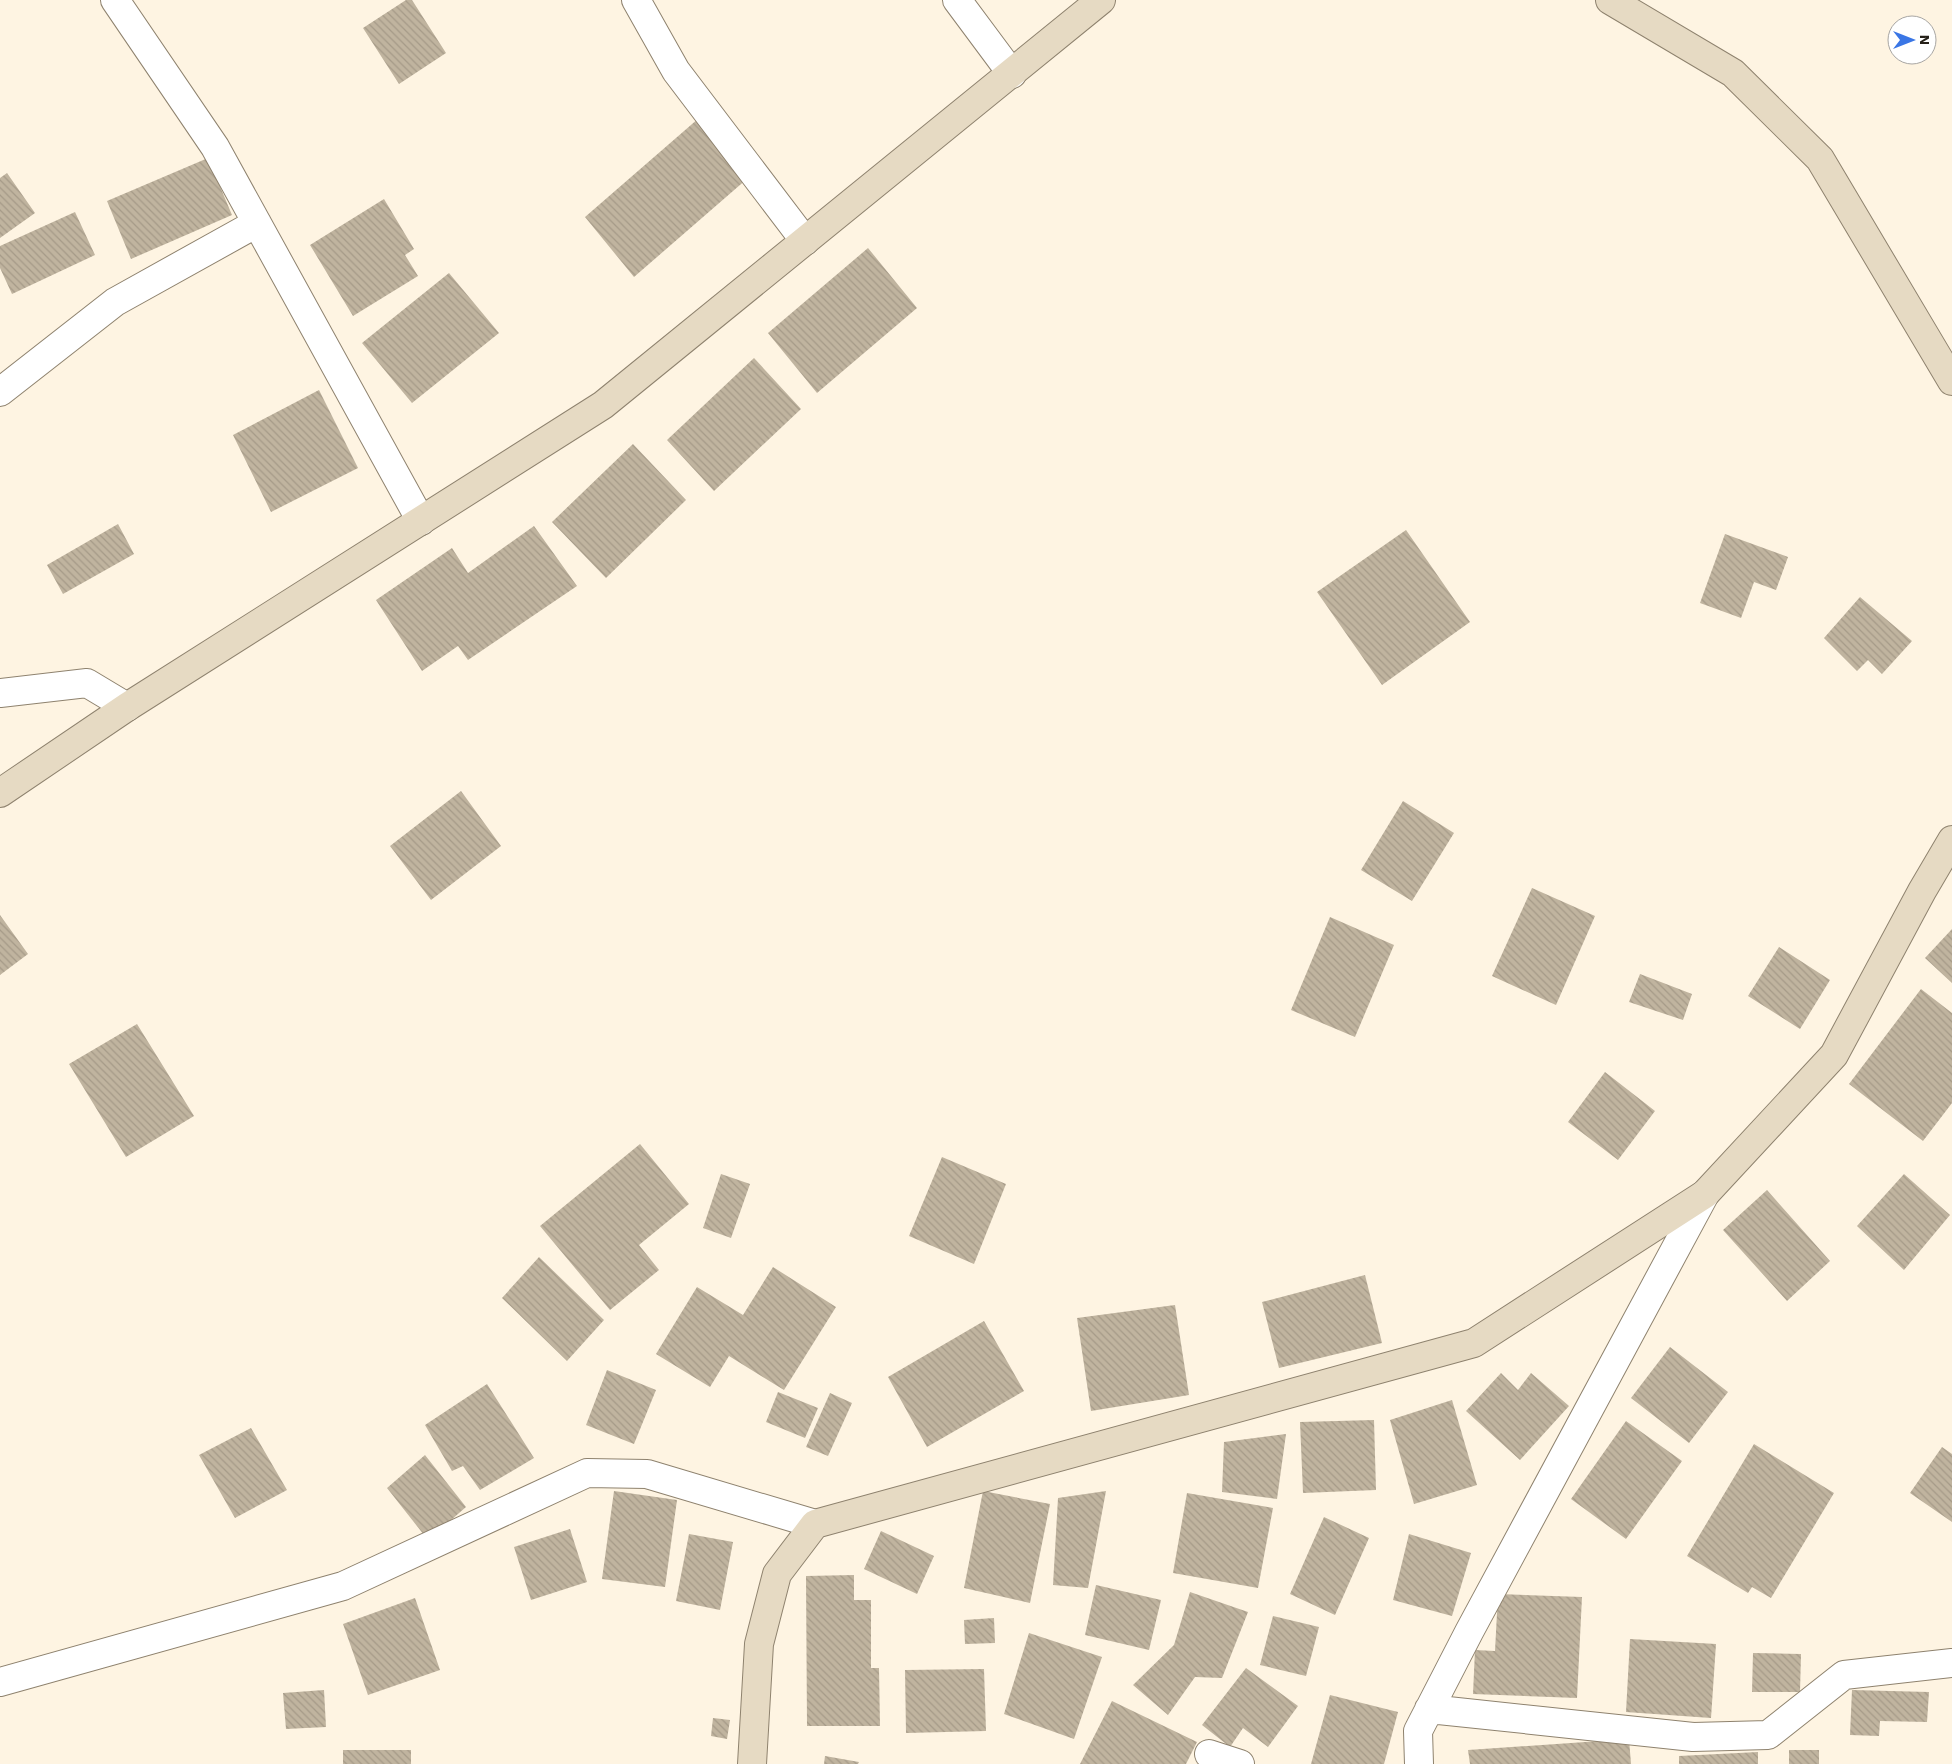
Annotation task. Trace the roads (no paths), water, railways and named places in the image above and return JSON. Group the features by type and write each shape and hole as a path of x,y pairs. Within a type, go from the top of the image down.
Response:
{"street":[{"path":"115,0 215,147 421,521"},
{"path":"636,0 676,71 805,240"},
{"path":"957,0 1012,74"},
{"path":"0,793 127,707 603,405 1101,0"},
{"path":"1610,0 1733,72 1820,159 1952,381"},
{"path":"0,392 115,302 257,223"},
{"path":"0,693 87,683 127,707"},
{"path":"0,1682 343,1586 587,1473 647,1474 815,1524 1474,1343 1705,1194 1834,1055 1922,891 1952,840"},
{"path":"1419,1764 1418,1731 1429,1709 1705,1194"},
{"path":"752,1764 759,1644 777,1574 815,1524"},
{"path":"1429,1709 1693,1737 1768,1735 1844,1675 1952,1663"},
{"path":"1209,1754 1240,1764"}]}
